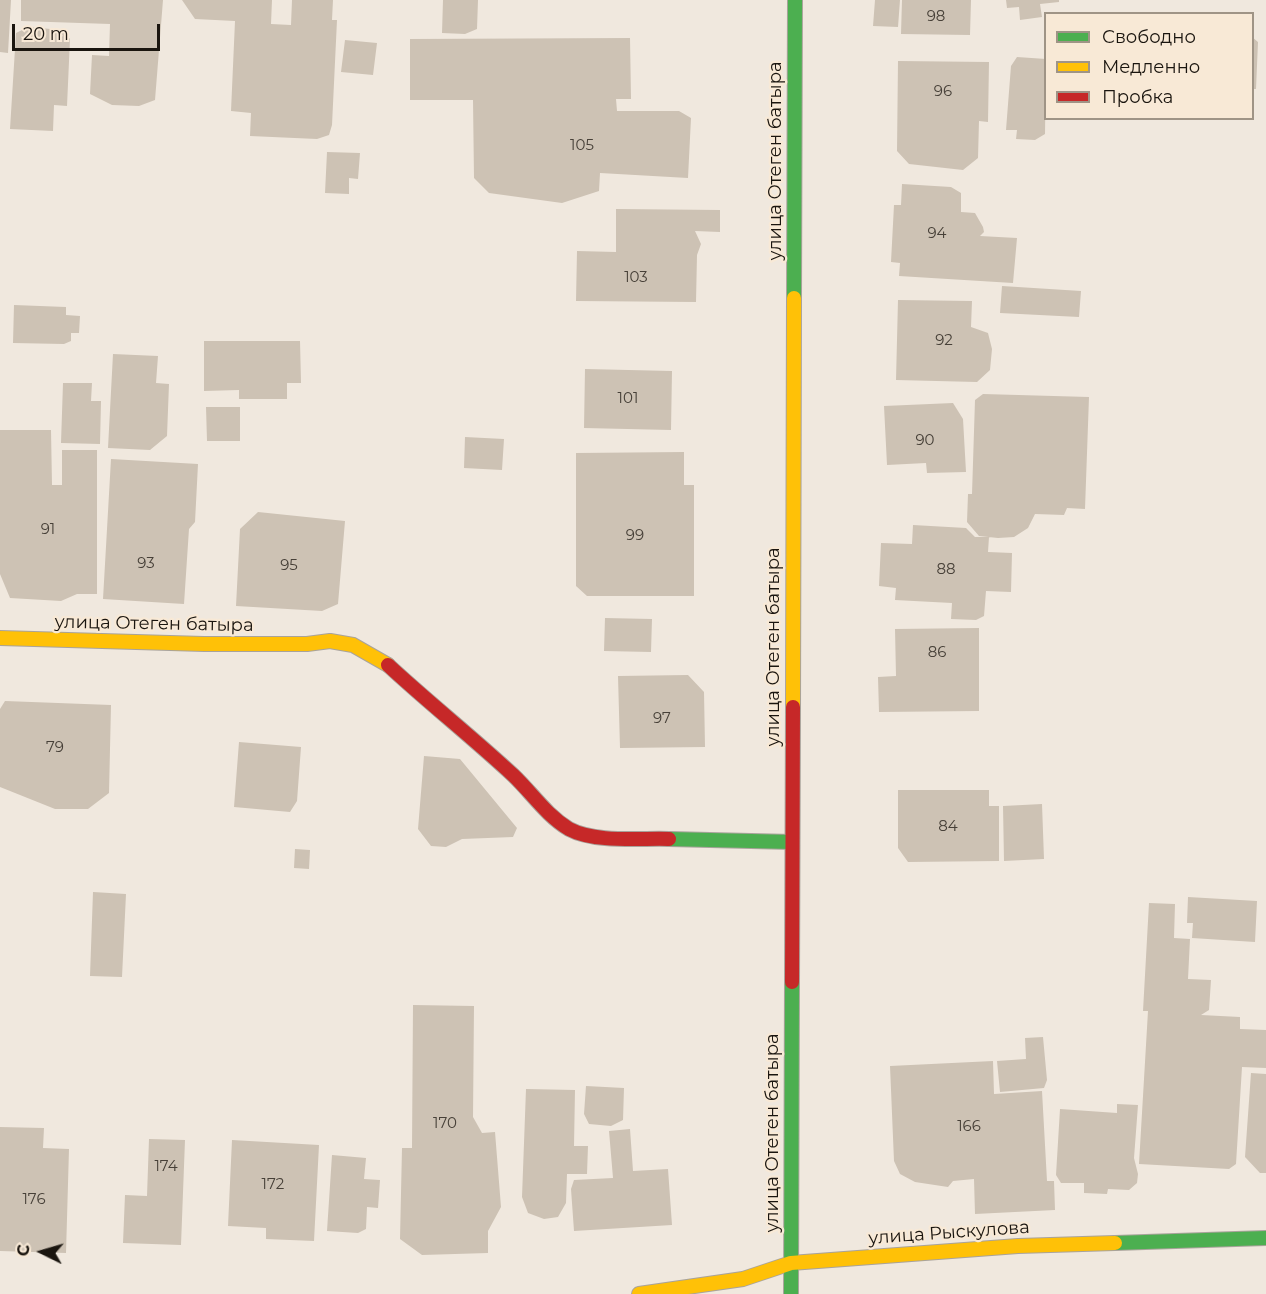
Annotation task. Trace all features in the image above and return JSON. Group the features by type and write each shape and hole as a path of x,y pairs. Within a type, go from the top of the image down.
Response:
{"street":[{"name":"улица Отеген батыра","path":"791,1294 795,0"},
{"name":"улица Отеген батыра","path":"0,638 204,644 307,644 330,641 353,645 384,661 430,704 490,753 542,807 570,829 594,837 792,842"},
{"name":"улица Рыскулова","path":"639,1294 743,1279 791,1263 1018,1246 1266,1238"}],"building":[{"path":"0,0 11,0 8,53 0,52"},
{"path":"21,0 163,0 155,100 139,106 112,105 90,94 92,55 109,56 110,24 21,21"},
{"path":"182,0 272,0 271,24 291,25 292,0 333,0 332,20 337,20 332,125 329,135 317,139 250,136 251,113 231,111 235,21 195,19"},
{"path":"443,0 478,0 477,29 465,34 442,33"},
{"path":"875,0 900,0 898,27 873,26"},
{"path":"902,0 971,0 970,35 901,34"},
{"path":"1006,0 1059,0 1059,2 1040,4 1042,17 1020,20 1019,7 1007,8"},
{"path":"28,27 62,30 70,39 67,106 54,105 53,131 10,129 16,33"},
{"path":"630,38 631,99 616,99 617,111 679,111 691,118 688,178 600,173 599,191 562,203 489,193 474,178 473,100 410,100 410,39"},
{"path":"1254,39 1258,42 1256,89 1254,89"},
{"path":"345,40 377,43 373,75 341,72"},
{"path":"1017,57 1044,59 1045,134 1035,140 1016,139 1017,130 1006,130 1011,66"},
{"path":"898,61 989,62 988,122 979,121 978,158 963,170 909,164 897,151"},
{"path":"327,152 360,153 358,179 349,178 349,194 325,193"},
{"path":"902,184 951,187 961,193 961,212 975,213 983,227 984,232 980,236 1017,238 1013,283 899,276 900,263 891,262 894,205 901,205"},
{"path":"616,209 720,210 720,232 695,231 701,244 697,255 696,302 576,301 577,251 616,252"},
{"path":"1002,286 1081,291 1079,317 1000,313"},
{"path":"898,300 972,301 971,327 988,333 992,349 990,370 977,382 896,380"},
{"path":"14,305 66,307 66,315 80,316 79,333 71,333 71,341 64,344 13,343"},
{"path":"204,341 300,341 301,383 287,383 287,399 239,399 239,390 204,391"},
{"path":"113,354 158,356 156,383 169,384 167,436 150,450 108,448"},
{"path":"585,369 672,371 671,430 584,428"},
{"path":"63,383 92,383 91,401 101,401 100,444 61,443"},
{"path":"983,394 1089,397 1085,509 1067,508 1064,515 1035,514 1028,528 1014,537 979,536 967,522 968,494 972,494 975,400"},
{"path":"953,403 963,419 966,472 927,473 926,463 887,465 884,406"},
{"path":"206,407 240,407 240,441 207,441"},
{"path":"0,430 51,430 52,485 62,485 62,450 97,450 97,594 77,594 61,601 10,598 0,574"},
{"path":"465,437 504,439 502,470 464,468"},
{"path":"684,452 684,485 694,485 694,596 587,596 576,586 576,453"},
{"path":"111,459 198,464 195,522 189,529 184,604 103,599"},
{"path":"258,512 345,521 338,604 322,611 236,606 240,529"},
{"path":"913,525 966,528 975,537 989,537 988,552 1012,553 1011,592 986,591 984,616 976,620 951,619 952,603 895,600 896,588 879,586 881,543 912,544"},
{"path":"605,618 652,619 651,652 604,651"},
{"path":"979,628 979,711 879,712 878,677 896,676 895,629"},
{"path":"688,675 704,692 705,747 620,748 618,676"},
{"path":"5,701 111,705 109,793 88,809 55,809 0,787 0,709"},
{"path":"239,742 301,747 297,801 290,812 234,807"},
{"path":"424,756 460,759 517,828 513,837 462,839 446,847 431,846 418,829"},
{"path":"898,790 989,790 989,806 999,806 999,861 908,862 898,848"},
{"path":"1042,804 1044,859 1004,861 1003,806"},
{"path":"295,849 310,850 309,869 294,868"},
{"path":"93,892 126,894 122,977 90,976"},
{"path":"1188,897 1257,901 1255,942 1192,938 1193,923 1187,923"},
{"path":"1149,903 1175,904 1174,938 1190,939 1188,979 1211,980 1209,1010 1201,1015 1240,1017 1240,1029 1266,1030 1266,1068 1242,1067 1236,1164 1229,1169 1139,1164 1148,1011 1143,1011"},
{"path":"413,1005 474,1006 473,1117 482,1133 495,1132 501,1207 488,1231 488,1253 422,1255 400,1239 402,1148 412,1148"},
{"path":"1043,1037 1047,1080 1044,1088 1000,1092 997,1061 1026,1059 1025,1038"},
{"path":"993,1061 994,1094 1042,1091 1047,1181 1054,1181 1055,1210 975,1214 974,1179 953,1181 948,1187 915,1182 900,1174 894,1161 890,1066"},
{"path":"1251,1073 1266,1074 1266,1173 1260,1173 1245,1157"},
{"path":"586,1086 624,1088 623,1120 611,1126 589,1124 584,1114"},
{"path":"526,1089 575,1090 574,1146 588,1146 587,1174 567,1174 566,1203 558,1217 544,1219 528,1213 522,1197"},
{"path":"1117,1104 1138,1105 1134,1158 1138,1174 1137,1183 1129,1190 1108,1189 1107,1194 1084,1193 1084,1183 1061,1183 1056,1175 1060,1109 1117,1113"},
{"path":"0,1127 44,1128 43,1148 69,1149 66,1253 0,1251"},
{"path":"630,1129 633,1171 668,1169 672,1225 574,1231 571,1189 574,1180 613,1178 609,1131"},
{"path":"149,1139 185,1140 181,1245 123,1243 125,1195 147,1196"},
{"path":"232,1140 319,1145 314,1241 266,1239 266,1228 228,1226"},
{"path":"332,1155 366,1158 364,1179 380,1180 378,1208 367,1207 366,1229 358,1233 327,1231"}],"traffic: fast":[{"path":"794,298 795,0"},
{"path":"669,839 792,842"},
{"path":"791,1294 792,982"},
{"path":"1115,1243 1266,1238"}],"traffic: slow":[{"path":"793,707 794,298"},
{"path":"0,638 204,644 307,644 330,641 353,645 388,665"},
{"path":"639,1294 743,1279 791,1263 1018,1246 1115,1243"}],"traffic: jam":[{"path":"388,665 498,761 546,811 569,829 604,838 669,839"},
{"path":"792,982 793,707"}]}
